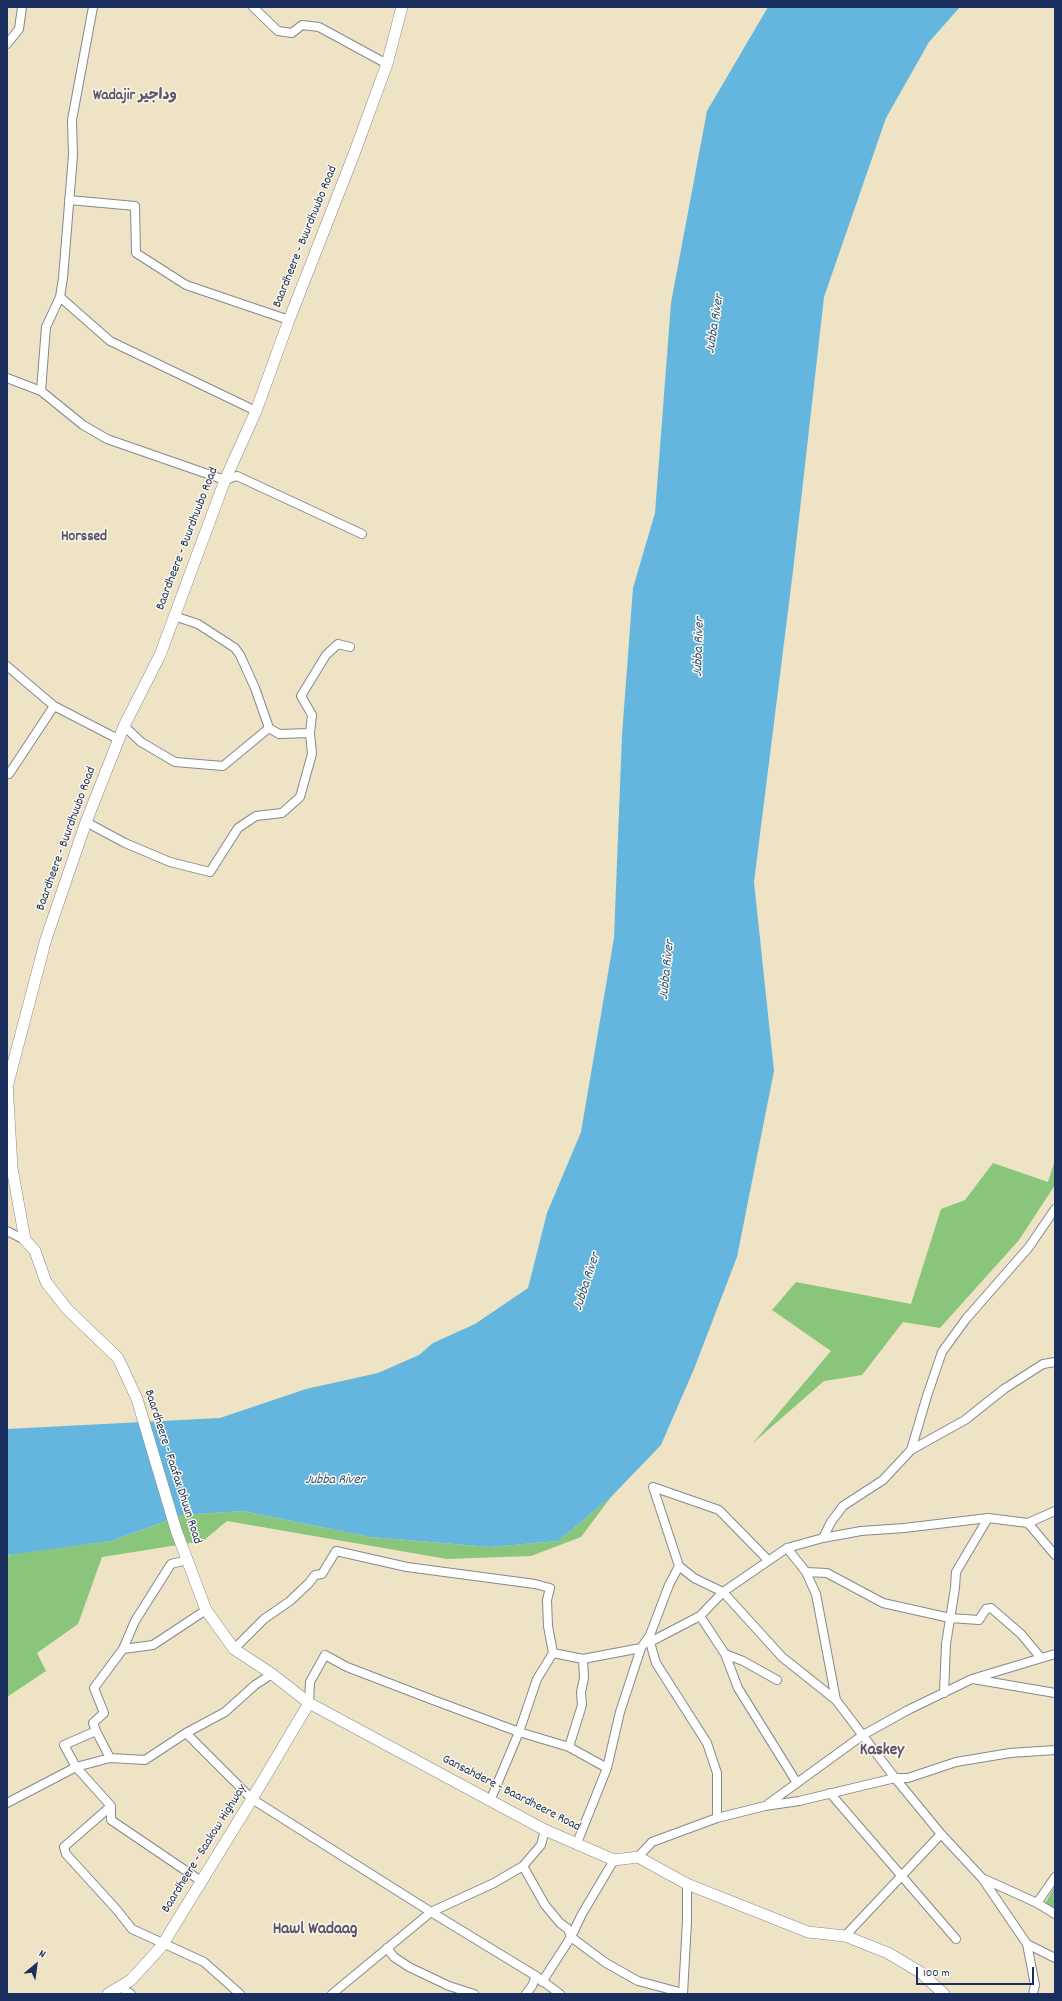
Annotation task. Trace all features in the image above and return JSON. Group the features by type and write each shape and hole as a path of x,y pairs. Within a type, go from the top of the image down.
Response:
{"main road":[{"name":"Baardheere - Buurdhuubo Road","path":"7,1083 46,939 86,822 124,726 160,655 225,480 256,411 289,320 354,154 387,64 402,7"},
{"name":"Baardheere - Faafax Dhuun Road","path":"7,1083 10,1167 25,1240 34,1251 46,1282 66,1309 118,1358 138,1399 176,1530 206,1610 234,1649 272,1674 309,1703"},
{"name":"Baardheere - Saakow Highway","path":"108,1994 131,1980 164,1942 309,1703"},
{"name":"Gansahdere - Baardheere Road","path":"309,1703 545,1830 614,1860"},
{"path":"614,1860 638,1857 687,1884 808,1932 845,1936 895,1957 920,1972 944,1994"}],"street":[{"path":"7,44 19,29 22,7"},
{"path":"41,391 46,327 60,297 73,155 72,120 93,7"},
{"path":"253,7 278,31 292,33 302,24 319,27 387,64"},
{"path":"69,200 134,206 136,254 186,285 289,320"},
{"path":"60,297 110,341 256,411"},
{"path":"7,378 41,391 84,425 107,438 225,480 236,476 362,534"},
{"path":"174,616 198,624 235,648 240,655 255,688 269,728 279,734 310,733"},
{"path":"86,822 125,843 170,862 210,872 238,828 256,816 282,813 300,796 312,754 310,733 312,715 301,696 326,655 338,644 350,647"},
{"path":"7,666 54,706 118,740"},
{"path":"7,774 9,774 54,706"},
{"path":"124,726 141,742 175,762 223,766 269,728"},
{"path":"911,1450 942,1352 966,1319 1029,1247 1055,1209"},
{"path":"7,1231 25,1240"},
{"path":"823,1538 830,1522 843,1506 883,1480 911,1450 965,1420 1004,1389 1043,1364 1055,1362"},
{"path":"768,1560 719,1510 653,1487 679,1566 694,1578 724,1592 782,1656 836,1700 894,1778 941,1834 982,1878 1027,1944 1036,1985 1034,1994"},
{"path":"650,1638 700,1616 724,1592 787,1548 823,1538 861,1531 904,1528 988,1518 1028,1523 1055,1512"},
{"path":"944,1693 944,1668 956,1572 988,1518"},
{"path":"1028,1523 1055,1555"},
{"path":"787,1548 806,1572 816,1594 836,1700"},
{"path":"234,1649 264,1619 290,1601 309,1583 315,1575 322,1574 336,1551 407,1567 528,1583 550,1588 547,1600 553,1653 537,1679 519,1732 490,1801"},
{"path":"110,1758 93,1722 104,1713 94,1688 123,1649 136,1621 171,1564 187,1560"},
{"path":"577,1843 608,1768 620,1712 641,1648 650,1638 669,1584 679,1566"},
{"path":"806,1572 827,1573 883,1604 950,1618 979,1620 986,1609 992,1608 1021,1634 1041,1658"},
{"path":"123,1649 153,1645 206,1610"},
{"path":"700,1616 725,1654 738,1688 797,1784"},
{"path":"650,1638 656,1663 707,1743 717,1773 716,1818"},
{"path":"553,1653 583,1659 641,1648"},
{"path":"725,1654 743,1661 777,1680"},
{"path":"765,1806 863,1735 908,1710 972,1679 1055,1654"},
{"path":"309,1703 310,1682 325,1655 347,1667 519,1732 569,1747 608,1768"},
{"path":"569,1747 582,1705 581,1692 584,1678 583,1659"},
{"path":"7,1803 76,1767 110,1758 145,1760 186,1733 225,1712 255,1685 272,1674"},
{"path":"972,1679 1055,1693"},
{"path":"96,1731 64,1745 76,1767 111,1806 110,1820 201,1881"},
{"path":"186,1733 252,1799 539,1979 560,1994"},
{"path":"638,1857 652,1842 716,1818 765,1806 799,1801 894,1778 908,1778 956,1762 1010,1753 1055,1750"},
{"path":"830,1793 956,1939"},
{"path":"111,1806 64,1846 66,1854 117,1910 132,1929 164,1942 204,1962 240,1994"},
{"path":"332,1994 431,1912 494,1883 523,1866 540,1845 545,1830"},
{"path":"845,1936 941,1834"},
{"path":"526,1994 571,1937 582,1914 614,1860"},
{"path":"523,1866 546,1905 560,1923 568,1929 571,1937 606,1962 638,1981 683,1994 687,1921 687,1884"},
{"path":"982,1878 1037,1903 1055,1914"},
{"path":"1037,1903 1055,1878"},
{"path":"1027,1944 1055,1958"},
{"path":"387,1948 394,1957 409,1967 449,1986 474,1994"},
{"path":"121,1987 132,1994"}],"green space":[{"path":"1055,1160 1055,1185 1019,1240 940,1328 903,1322 862,1375 824,1381 753,1443 831,1351 772,1310 796,1282 911,1304 941,1209 965,1200 993,1163 1048,1182"},
{"path":"611,1497 581,1537 531,1556 447,1559 227,1521 203,1541 102,1557 78,1624 37,1653 46,1671 7,1697 7,1557 10,1554 111,1541 182,1515 243,1511 370,1537 490,1547 558,1541"},
{"path":"1055,1886 1055,1909 1045,1903"}],"water":[{"name":"Jubba River","path":"768,7 960,7 929,42 886,118 824,297 793,571 754,882 774,1071 737,1257 694,1369 661,1445 611,1497 558,1541 490,1547 370,1537 243,1511 182,1515 111,1541 7,1555 7,1429 220,1418 306,1389 378,1373 419,1355 433,1343 475,1324 528,1288 547,1213 581,1132 614,938 622,735 633,588 655,513 671,303 707,111"}],"district":[{"name":"Wadajir وداجير","path":"135,97"},
{"name":"Horssed","path":"84,538"},
{"name":"Kaskey","path":"882,1752"},
{"name":"Hawl Wadaag","path":"315,1931"}]}
